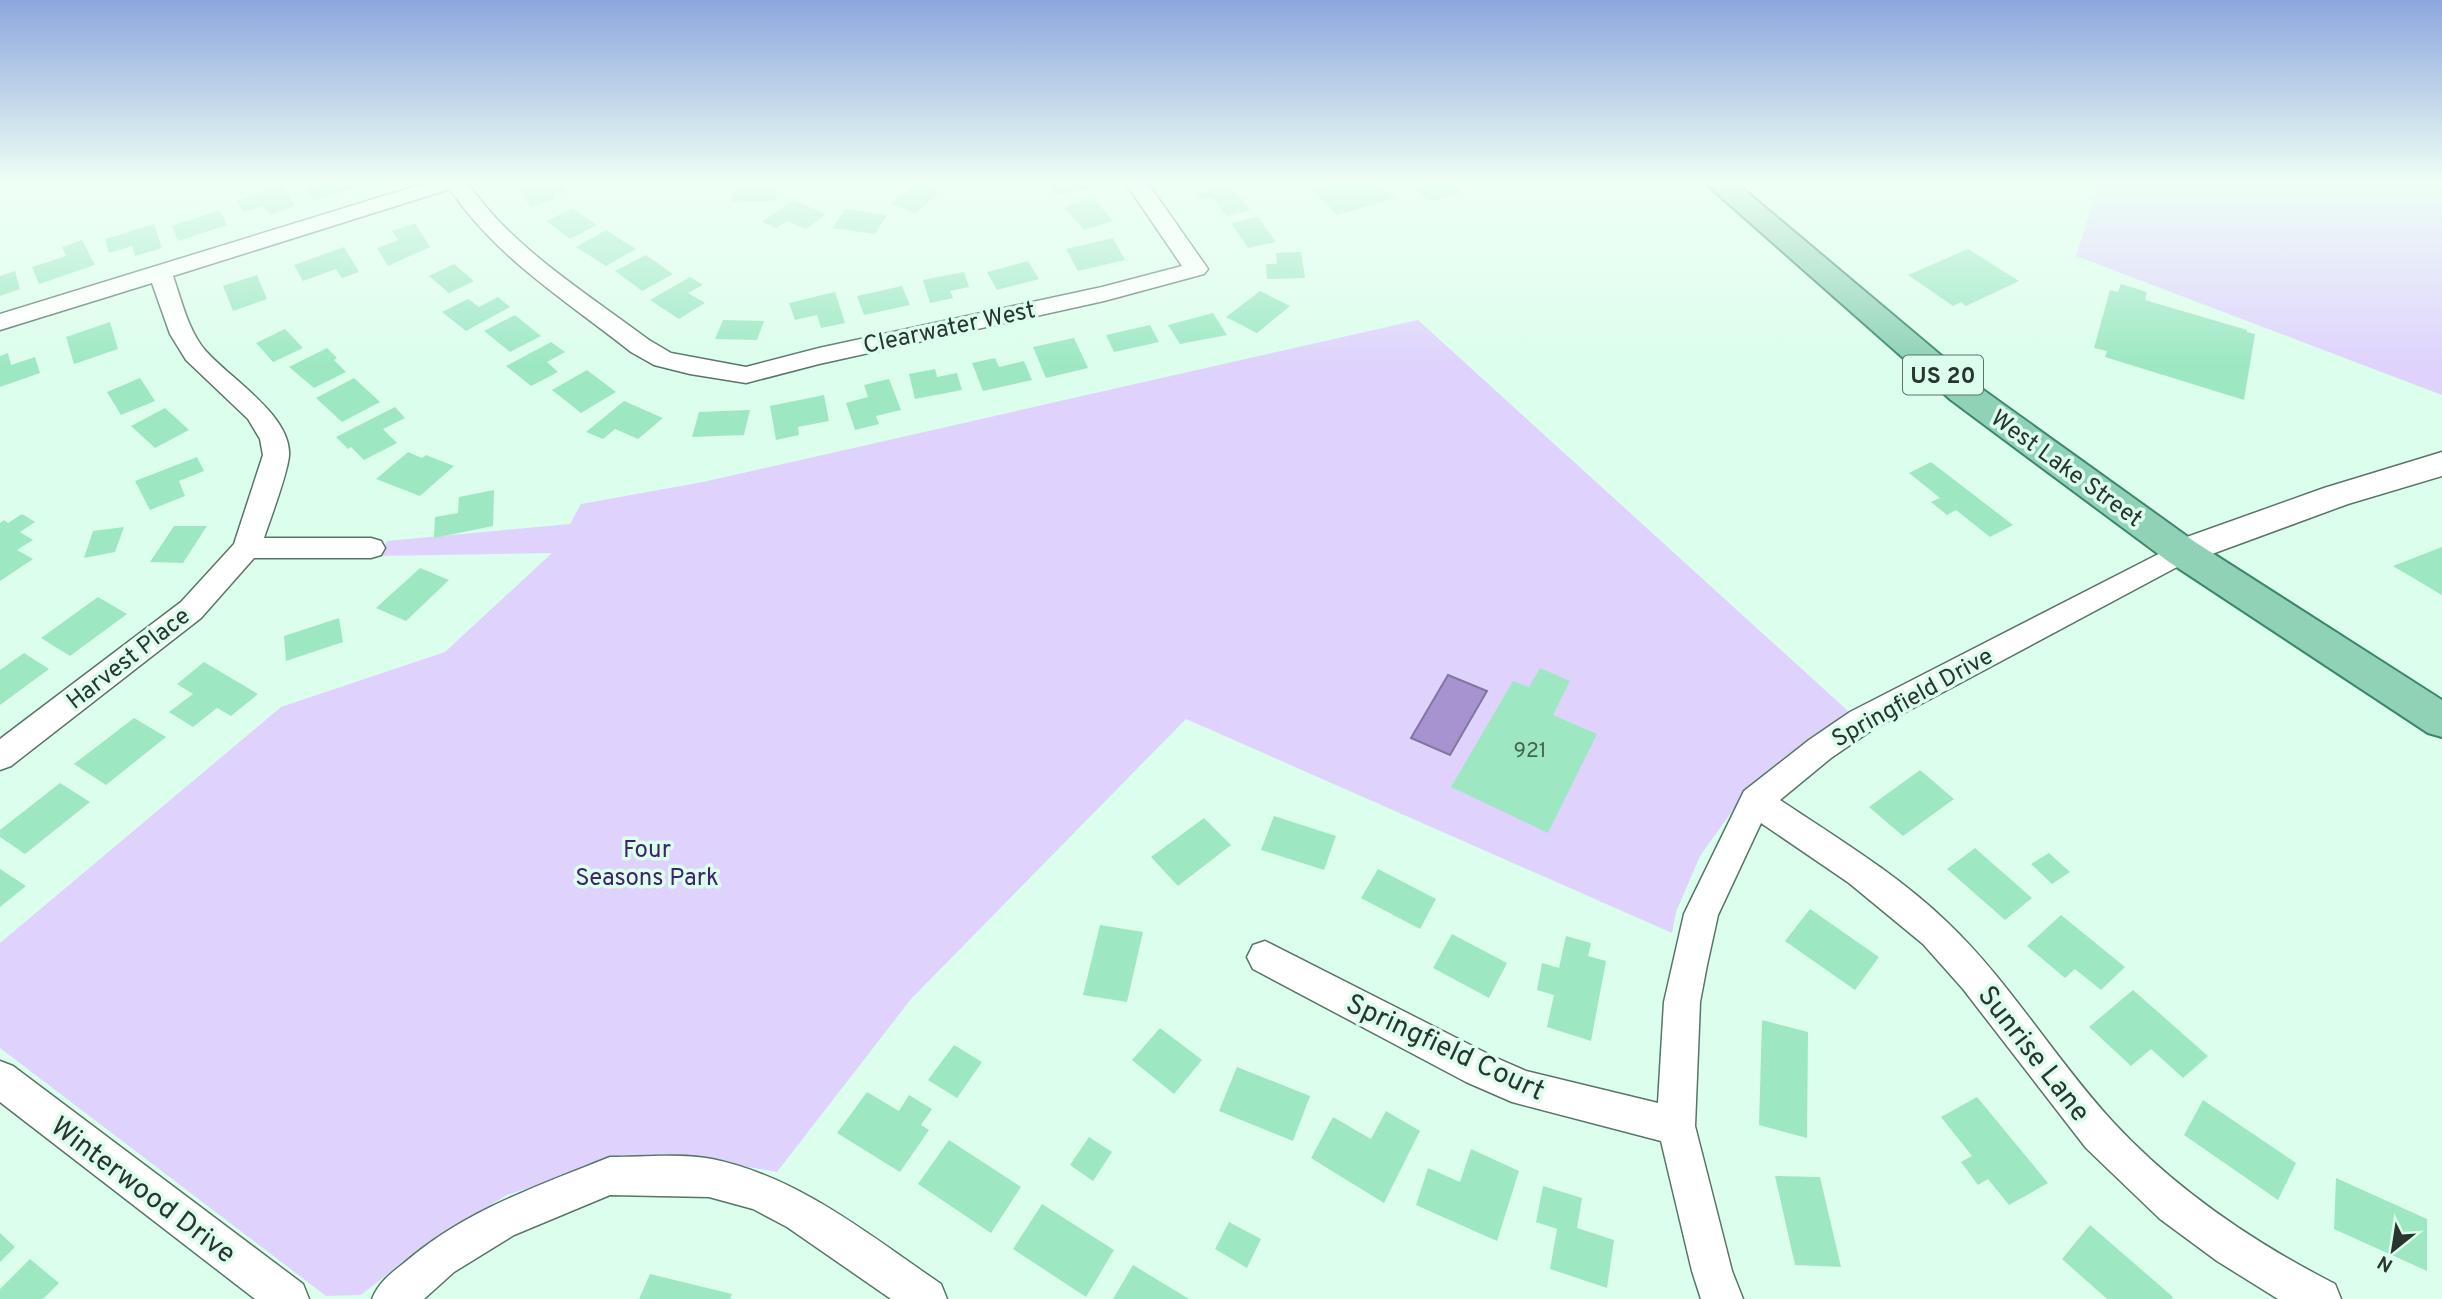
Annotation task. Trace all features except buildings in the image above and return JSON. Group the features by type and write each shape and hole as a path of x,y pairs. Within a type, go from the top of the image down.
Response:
{"main road":[{"name":"West Lake Street","path":"1789,243 1964,392 2182,552 2442,721"}],"street":[{"path":"0,322 256,243"},
{"name":"Clearwater West","path":"506,243 629,338 663,359 746,375 819,356 1104,294 1196,269 1178,243"},
{"path":"160,272 183,334 195,354 258,413 273,439 276,455 247,548 371,548"},
{"name":"Springfield Drive","path":"1722,1299 1712,1270 1676,1126 1682,1002 1701,914 1755,801 1820,749 1861,721 2182,552 2336,496 2442,464"},
{"name":"Harvest Place","path":"0,757 191,610 247,548"},
{"name":"Sunrise Lane","path":"1755,801 1870,878 1957,955 2011,1021 2053,1079 2100,1136 2131,1167 2193,1220 2292,1285 2320,1299"},
{"name":"Springfield Court","path":"1265,957 1479,1069 1525,1089 1676,1126"},
{"name":"Winterwood Drive","path":"0,1079 288,1299"},
{"path":"393,1299 440,1258 500,1222 610,1176 709,1178 759,1191 801,1213 926,1299"}],"green space":[{"path":"2080,243 2442,243 2442,395 2076,256"},
{"name":"Four Seasons Park","path":"1418,320 1848,711 1745,793 1700,856 1676,912 1672,933 1186,719 911,999 777,1172 677,1154 599,1165 507,1195 428,1242 361,1295 326,1296 0,1048 0,943 281,707 445,652 552,553 379,556 387,541 570,524 581,504 703,482"}],"shaded area":[{"path":"1448,675 1487,691 1450,755 1411,738"}]}
